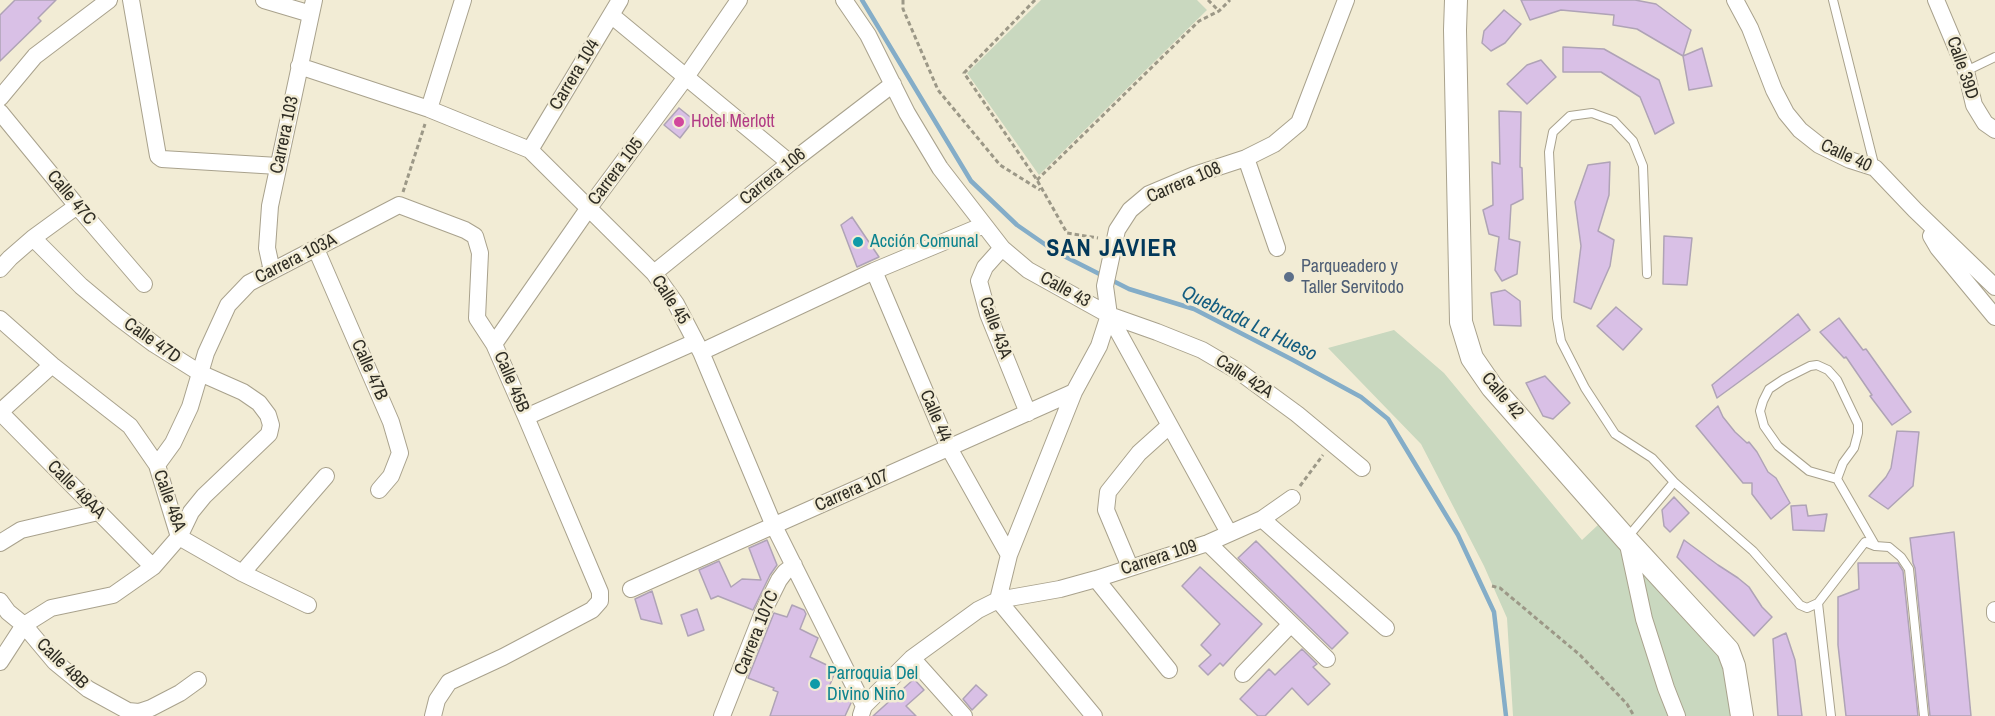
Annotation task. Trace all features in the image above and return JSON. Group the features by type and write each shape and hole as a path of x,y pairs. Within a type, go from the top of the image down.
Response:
{"street":[{"path":"0,98 35,56 109,0"},
{"path":"131,0 158,156 162,159 278,166"},
{"path":"264,0 312,7"},
{"path":"429,109 463,0"},
{"name":"Carrera 105","path":"494,344 588,208 686,77 739,0"},
{"name":"Calle 43","path":"844,0 868,34 907,113 940,168 1002,248 1028,270 1109,315 1229,533"},
{"name":"Carrera 108","path":"998,600 1009,555 1074,392 1099,346 1109,315 1105,286 1117,230 1130,210 1149,194 1194,175 1246,158 1274,144 1299,123 1346,0"},
{"name":"Calle 42","path":"1456,0 1461,322 1472,358 1492,387 1728,650 1734,666 1742,716"},
{"name":"Calle 40","path":"1735,0 1750,28 1774,90 1786,112 1800,130 1819,145 1850,160 1875,168 1995,287"},
{"name":"Calle 39D","path":"1936,0 1966,71 1974,105 1985,123 1995,130"},
{"name":"Carrera 103","path":"272,271 267,248 270,206 312,7"},
{"path":"616,7 686,77 790,163"},
{"name":"Carrera 104","path":"530,150 616,7"},
{"name":"Calle 45","path":"299,66 429,109 530,150 654,273 676,304 698,347 774,526 862,711"},
{"name":"Carrera 106","path":"654,273 790,163 893,84"},
{"name":"Calle 47C","path":"0,112 144,284"},
{"path":"1246,158 1277,248"},
{"name":"Carrera 103A","path":"157,465 177,434 190,407 206,353 228,305 249,283 399,205"},
{"name":"Calle 45B","path":"399,205 475,236 480,252 477,318 494,344 600,592 600,602 592,610 503,657 449,682 436,700 433,716"},
{"path":"0,269 33,238 77,206"},
{"path":"1915,210 1938,248 1995,317"},
{"path":"526,417 698,347 984,225"},
{"name":"Calle 47D","path":"33,238 81,286 118,317 154,344 200,373 243,392 260,403 268,416 271,425 269,434 204,496 191,512 178,537"},
{"name":"Calle 43A","path":"1002,248 985,267 979,281 988,314 1028,413"},
{"name":"Calle 47B","path":"316,249 392,422 400,453 391,476 379,490"},
{"name":"Calle 44","path":"874,272 949,448 1009,555"},
{"name":"Calle 42A","path":"1109,315 1202,350 1241,374 1297,414 1362,468"},
{"name":"Calle 48A","path":"0,319 52,365 130,426 157,465 178,537 242,573 308,605"},
{"path":"0,412 52,365"},
{"name":"Carrera 107","path":"631,588 1074,392"},
{"name":"Calle 48AA","path":"0,412 153,567"},
{"path":"1130,567 1106,510 1108,492 1139,453 1169,426"},
{"path":"242,573 326,476"},
{"name":"Carrera 109","path":"998,600 1096,579 1208,543 1262,519 1292,498"},
{"path":"0,543 21,530 98,512"},
{"path":"1262,519 1386,628"},
{"path":"0,662 24,625 51,608 112,595 153,567 178,537"},
{"path":"1626,539 1644,619 1677,716"},
{"path":"1208,543 1327,659"},
{"name":"Carrera 107C","path":"725,711 763,612 779,580 794,565"},
{"path":"1096,579 1169,670"},
{"path":"862,711 912,658 978,609 998,600 1094,716"},
{"name":"Calle 48B","path":"0,601 55,662 88,690 127,713 151,708 198,681"},
{"path":"1243,674 1291,624"},
{"path":"912,658 964,716"}],"lane":[{"path":"1833,0 1875,168"},
{"path":"1966,71 1995,57"},
{"path":"1647,274 1642,166 1633,141 1614,121 1592,113 1570,116 1553,132 1549,152 1557,318 1561,341 1585,388 1615,434 1652,458 1674,482 1753,552 1800,605 1807,608 1818,603 1865,542 1875,546 1889,547 1901,557 1910,569 1924,716"},
{"path":"1838,479 1843,463 1854,448 1858,424 1837,380 1828,369 1816,365 1810,366 1769,389 1760,411 1764,426 1778,446 1796,462 1809,471 1838,479 1875,546"},
{"path":"1626,539 1674,482"},
{"path":"1818,603 1831,716"}],"path":[{"path":"903,0 903,9 938,90 1000,165 1042,191"},
{"path":"1027,8 1028,0"},
{"path":"1035,0 964,73 1037,180 1067,233 1115,241"},
{"path":"1208,0 1219,11"},
{"path":"1037,180 1199,21 1219,11 1230,0"},
{"path":"399,205 429,109"},
{"path":"1292,498 1332,442"},
{"path":"1492,586 1500,588 1580,655 1627,704 1634,716"}],"green space":[{"path":"1041,0 1197,0 1207,10 1039,175 967,73"},
{"path":"1394,330 1444,373 1582,540 1599,524 1729,663 1735,716 1513,716 1507,618 1484,566 1421,444 1328,348"}],"building":[{"path":"15,0 56,0 38,18 41,21 0,61 0,15"},
{"path":"1521,0 1635,0 1656,4 1691,30 1683,56 1637,29 1613,25 1614,15 1561,10 1530,20"},
{"path":"1504,10 1521,24 1505,43 1491,51 1482,43 1484,31"},
{"path":"1563,47 1604,49 1659,80 1674,123 1655,134 1640,97 1601,72 1563,72"},
{"path":"1702,48 1712,86 1689,90 1683,56"},
{"path":"1541,60 1556,77 1527,104 1507,84 1527,65"},
{"name":"Hotel Merlott","path":"679,108 694,120 680,138 664,125"},
{"path":"1499,111 1521,112 1520,167 1522,168 1523,199 1511,205 1509,239 1520,242 1517,274 1502,281 1495,270 1499,237 1489,234 1483,210 1493,205 1492,162 1500,164"},
{"path":"1610,162 1609,195 1598,231 1614,240 1610,266 1591,309 1574,302 1581,246 1575,202 1588,165"},
{"name":"Acción Comunal","path":"852,217 879,257 857,267 841,225"},
{"path":"1664,236 1692,238 1687,285 1663,284"},
{"path":"1505,290 1520,301 1521,326 1494,325 1491,293"},
{"path":"1616,307 1642,329 1623,350 1597,326"},
{"path":"1798,314 1810,330 1717,398 1712,385"},
{"path":"1839,318 1863,350 1866,349 1911,412 1892,425 1870,396 1872,395 1846,357 1844,358 1820,332"},
{"path":"1545,376 1570,403 1553,419 1543,416 1526,383"},
{"path":"1718,406 1723,417 1735,432 1747,443 1749,442 1757,452 1768,472 1776,478 1790,503 1771,519 1752,494 1752,483 1743,483 1696,426"},
{"path":"1897,431 1919,432 1913,486 1888,509 1869,496 1891,468"},
{"path":"1674,497 1689,513 1670,532 1664,526 1662,510"},
{"path":"1806,505 1808,516 1827,514 1824,531 1793,530 1791,506"},
{"path":"1954,532 1971,716 1930,716 1910,538"},
{"path":"767,540 777,565 753,610 718,596 711,599 699,570 719,561 731,587 742,579 761,580 749,548"},
{"path":"1684,540 1749,587 1762,607 1772,617 1754,636 1677,557"},
{"path":"1256,541 1348,633 1332,649 1238,558"},
{"path":"1858,563 1898,563 1903,571 1918,716 1846,716 1838,645 1838,597 1859,589"},
{"path":"1200,567 1262,624 1223,666 1220,663 1208,675 1199,666 1211,655 1201,645 1220,624 1182,586"},
{"path":"652,591 662,624 641,619 635,599"},
{"path":"792,605 804,610 806,614 800,629 818,638 810,657 833,668 835,672 829,687 846,694 851,703 845,716 770,716 778,692 773,690 774,688 748,678 774,613 787,617"},
{"path":"697,609 704,630 688,636 681,615"},
{"path":"1786,633 1795,660 1802,716 1778,716 1773,639"},
{"path":"1302,649 1317,664 1313,667 1330,684 1308,705 1292,688 1265,716 1258,716 1240,699 1269,669 1275,675"},
{"path":"914,679 924,690 906,706 916,716 873,716"},
{"path":"976,685 987,695 972,710 963,699"}],"waterway":[{"name":"Quebrada La Hueso","path":"862,0 971,181 1017,225 1056,252 1129,289 1194,309 1291,359 1361,397 1388,419 1458,535 1494,612 1506,716"}],"place":[{"name":"Hotel Merlott","path":"679,122"},
{"name":"Acción Comunal","path":"858,242"},
{"name":"Parqueadero y Taller Servitodo","path":"1289,277"},
{"name":"Parroquia Del Divino Niño","path":"815,684"}],"district":[{"name":"SAN JAVIER","path":"1112,250"}]}
